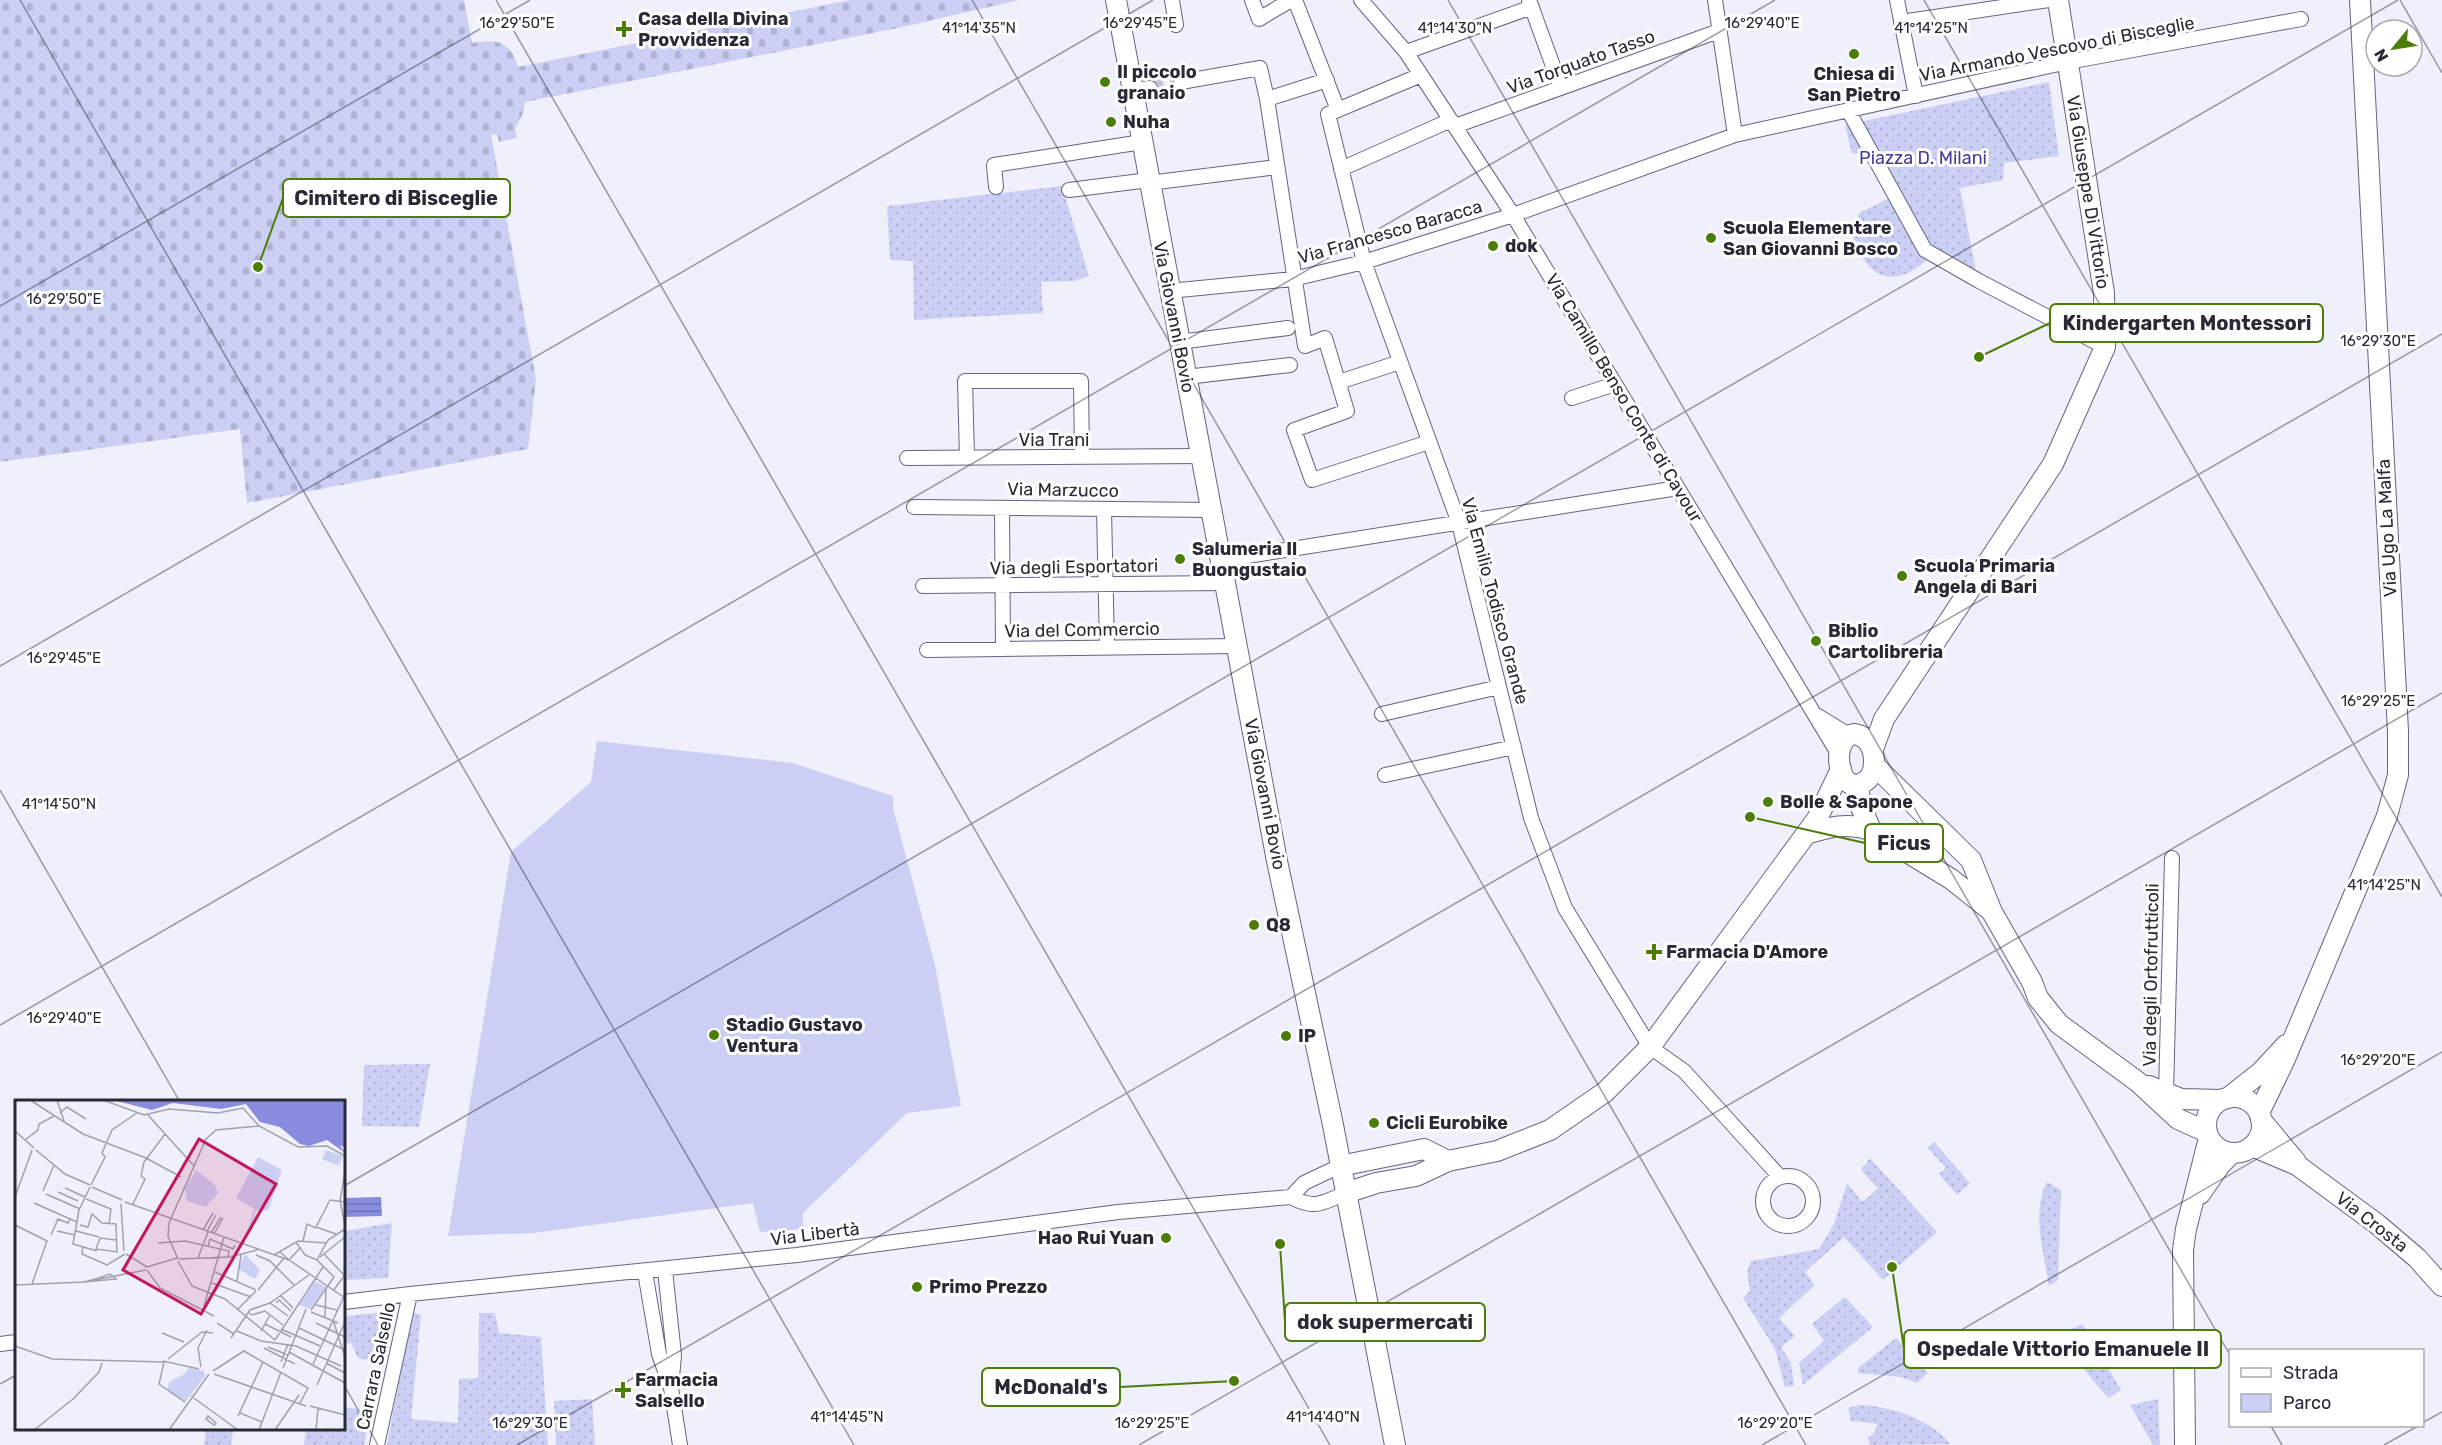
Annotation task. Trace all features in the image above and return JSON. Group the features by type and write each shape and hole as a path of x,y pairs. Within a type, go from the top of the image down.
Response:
{"street":[{"name":"Via Giovanni Bovio","path":"1116,0 1141,89 1142,142 1169,291 1222,560 1277,861 1346,1192 1395,1445"},
{"path":"1172,0 1176,25"},
{"path":"1251,0 1259,19 1293,0"},
{"name":"Via Emilio Todisco Grande","path":"1293,0 1327,80 1341,169 1364,262 1459,523 1531,818 1565,908 1650,1047"},
{"name":"Via Camillo Benso Conte di Cavour","path":"1360,0 1406,52 1513,215 1815,714 1840,762"},
{"path":"1715,0 1735,135"},
{"path":"1896,0 1916,96"},
{"path":"1901,22 2049,0"},
{"name":"Via Giuseppe Di Vittorio","path":"1346,1192 1416,1176 1448,1161 1497,1150 1550,1130 1605,1092 1650,1047 1811,826 1855,786 1868,780 1884,719 2053,464 2105,347 2104,293 2058,0"},
{"name":"Via Ugo La Malfa","path":"2260,1116 2387,816 2398,775 2360,0"},
{"path":"1406,52 1531,3 1561,88"},
{"name":"Via Armando Vescovo di Bisceglie","path":"1513,215 1735,135 2068,62 2301,19"},
{"name":"Via Torquato Tasso","path":"1341,169 1453,123 1561,88 1719,31"},
{"path":"1181,82 1260,68 1267,99 1305,346 1325,338 1347,411 1294,430 1312,480 1429,441"},
{"path":"1333,112 1421,75"},
{"path":"1267,99 1327,80"},
{"path":"1848,110 1925,250 1978,281 2105,347"},
{"path":"996,187 994,165 1142,142"},
{"path":"1069,190 1277,167"},
{"name":"Via Francesco Baracca","path":"1169,291 1293,279 1364,262 1513,215"},
{"path":"1179,342 1288,328"},
{"path":"1339,382 1400,362"},
{"path":"1186,377 1290,365"},
{"path":"967,458 965,381 1081,381 1082,457"},
{"path":"1572,398 1616,384"},
{"name":"Via Trani","path":"907,459 1202,456"},
{"path":"1222,560 1678,488"},
{"name":"Via Marzucco","path":"914,507 1212,510"},
{"path":"1002,508 1003,649"},
{"path":"1104,509 1107,647"},
{"name":"Via degli Esportatori","path":"922,586 1226,583"},
{"name":"Via del Commercio","path":"927,650 1238,646"},
{"path":"1382,714 1499,687"},
{"name":"Via Camillo Benso Conte di Cavour","path":"1815,714 1854,734"},
{"name":"Via Giuseppe Di Vittorio","path":"1811,826 1840,762 1843,741 1884,719"},
{"path":"1854,734 1869,742 1873,757 1971,860 1992,912 2032,982 2038,998 2060,1024 2138,1082 2178,1119 2208,1135 2219,1148 2232,1153 2252,1146 2260,1134 2260,1116"},
{"path":"1385,775 1514,747"},
{"path":"1840,762 1846,782 1855,786 1871,830"},
{"path":"1811,826 1854,825 1871,830 1951,879 1992,912"},
{"name":"Via degli Ortofrutticoli","path":"2166,1093 2172,858"},
{"path":"2185,1445 2183,1250 2208,1135 2208,1116 2216,1104 2260,1073 2295,1035"},
{"path":"1650,1047 1684,1071 1780,1177"},
{"path":"2138,1082 2181,1099 2236,1097 2249,1102 2297,1164"},
{"path":"2252,1146 2297,1164"},
{"path":"1291,1197 1304,1183 1340,1166 1424,1149 1448,1161"},
{"path":"2193,1204 2220,1165 2232,1153"},
{"name":"Via Crosta","path":"2297,1164 2377,1224 2417,1258 2442,1286"},
{"name":"Via Libertà","path":"345,1302 665,1270 1118,1212 1291,1197 1306,1206 1318,1205 1346,1192"},
{"path":"665,1270 674,1354 672,1388 680,1445"},
{"path":"645,1272 659,1354 672,1388"},
{"name":"Carrara Salsello","path":"377,1445 410,1294"},
{"path":"0,1344 15,1342"}],"green space":[{"path":"0,0 464,0 472,43 488,41 501,43 511,51 518,67 850,0 1019,0 898,28 525,102 523,113 515,129 517,138 499,142 497,134 491,135 536,379 528,449 247,503 240,429 0,462"},
{"name":"Piazza D. Milani","path":"2049,82 2059,156 2004,163 2003,180 1960,188 1979,287 1928,259 1900,276 1885,276 1870,267 1852,246 1859,213 1889,198 1865,151 1852,154 1845,125"},
{"path":"1062,186 1089,276 1075,281 1041,282 1043,313 914,320 913,261 890,260 887,206"},
{"name":"Stadio Gustavo Ventura","path":"597,741 793,763 893,796 893,808 935,965 961,1106 907,1113 803,1213 803,1229 760,1232 753,1203 534,1233 448,1236 511,852 591,782"},
{"path":"430,1064 419,1127 362,1126 364,1065"},
{"path":"1934,1142 1970,1183 1957,1195 1939,1174 1946,1168 1928,1148"},
{"path":"1870,1158 1937,1232 1883,1280 1844,1237 1805,1272 1815,1285 1779,1318 1795,1336 1781,1347 1791,1363 1794,1386 1785,1387 1775,1349 1743,1298 1750,1291 1747,1272 1751,1261 1819,1249 1834,1224 1847,1183 1862,1202 1878,1189 1861,1170"},
{"path":"2047,1182 2061,1190 2058,1280 2049,1286 2039,1220 2042,1194"},
{"path":"392,1223 388,1278 345,1280 345,1231"},
{"path":"1845,1297 1873,1327 1803,1385 1799,1363 1824,1341 1812,1324"},
{"path":"396,1311 385,1363 358,1358 351,1343 345,1343 345,1316"},
{"path":"412,1312 421,1315 411,1419 458,1423 459,1379 478,1378 479,1313 495,1313 499,1333 541,1337 548,1445 387,1445"},
{"path":"2082,1324 2121,1390 2109,1398 2083,1367 2066,1332"},
{"path":"1896,1338 1928,1373 1917,1383 1901,1377 1858,1373 1858,1368"},
{"path":"592,1399 595,1445 556,1445 554,1401"},
{"path":"2158,1399 2160,1445 2153,1445 2130,1405"},
{"path":"1859,1405 1896,1411 1921,1421 1942,1435 1950,1444 1870,1445 1868,1438 1875,1432 1877,1424 1851,1421 1848,1408"},
{"path":"345,1407 370,1411 364,1445 304,1445 306,1430 345,1430"},
{"path":"206,1430 233,1431 231,1445 204,1445"}],"water":[{"path":"381,1197 382,1216 345,1217 345,1198"}],"tunnel":[{"path":"1150,88 1181,82"}],"place":[{"name":"Casa della Divina Provvidenza","path":"624,29"},
{"name":"Chiesa di San Pietro","path":"1854,54"},
{"name":"Il piccolo granaio","path":"1105,82"},
{"name":"Nuha","path":"1111,122"},
{"name":"Scuola Elementare San Giovanni Bosco","path":"1711,238"},
{"name":"dok","path":"1493,246"},
{"name":"Cimitero di Bisceglie","path":"258,267"},
{"name":"Kindergarten Montessori","path":"1979,357"},
{"name":"Salumeria Il Buongustaio","path":"1180,559"},
{"name":"Scuola Primaria Angela di Bari","path":"1902,576"},
{"name":"Biblio Cartolibreria","path":"1816,641"},
{"name":"Bolle & Sapone","path":"1768,802"},
{"name":"Ficus","path":"1750,817"},
{"name":"Q8","path":"1254,925"},
{"name":"Farmacia D'Amore","path":"1654,952"},
{"name":"Stadio Gustavo Ventura","path":"714,1035"},
{"name":"IP","path":"1286,1036"},
{"name":"Cicli Eurobike","path":"1374,1123"},
{"name":"Hao Rui Yuan","path":"1166,1238"},
{"name":"dok supermercati","path":"1280,1244"},
{"name":"Ospedale Vittorio Emanuele II","path":"1892,1267"},
{"name":"Primo Prezzo","path":"917,1287"},
{"name":"McDonald's","path":"1234,1381"},
{"name":"Farmacia Salsello","path":"623,1390"}]}
